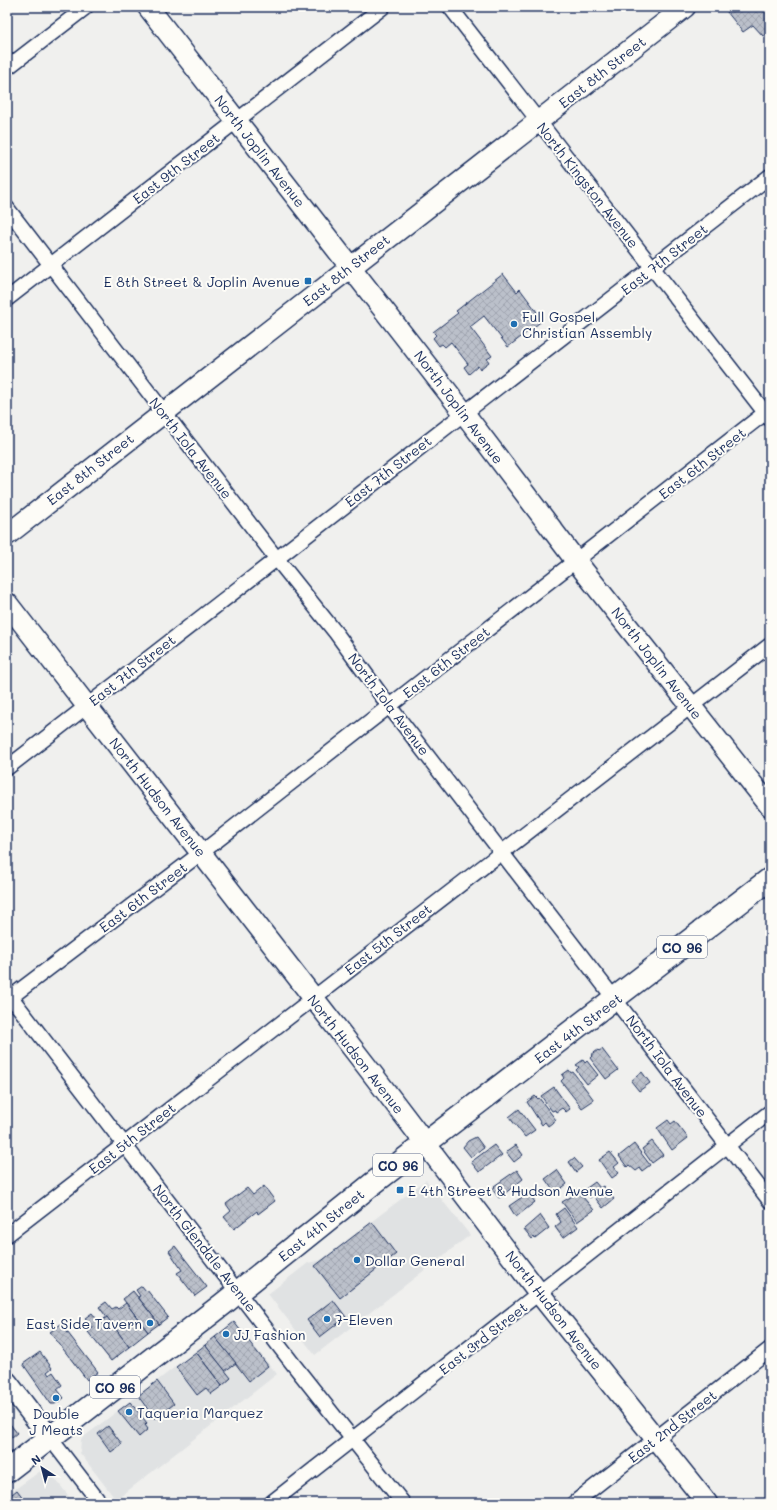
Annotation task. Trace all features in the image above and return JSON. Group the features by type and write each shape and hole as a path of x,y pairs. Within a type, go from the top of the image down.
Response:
{"main road":[{"name":"East 4th Street","path":"7,1471 238,1292 424,1141 616,999 770,879"}],"street":[{"path":"7,68 86,7"},
{"name":"North Joplin Avenue","path":"148,7 464,413 576,561 770,806"},
{"name":"East 9th Street","path":"7,299 383,7"},
{"name":"North Kingston Avenue","path":"450,7 652,268 768,414"},
{"name":"East 8th Street","path":"7,535 163,412 686,7"},
{"name":"East 7th Street","path":"7,768 770,176"},
{"name":"North Iola Avenue","path":"7,208 276,558 336,633 389,706 770,1201"},
{"name":"East 6th Street","path":"8,997 201,853 576,561 768,414"},
{"name":"North Hudson Avenue","path":"7,603 540,1293 706,1503"},
{"name":"East 5th Street","path":"7,1235 770,645"},
{"name":"North Glendale Avenue","path":"8,997 125,1144 238,1292 403,1503"},
{"name":"East 3rd Street","path":"271,1503 770,1112"},
{"name":"East 2nd Street","path":"574,1503 770,1349"},
{"path":"7,1382 100,1503"}],"shaded area":[{"path":"426,1180 470,1235 315,1355 268,1294 308,1263 321,1260"},
{"path":"234,1322 277,1374 116,1500 80,1453 81,1439"},
{"path":"46,1467 74,1503 7,1503 7,1495"}],"building":[{"path":"723,7 768,7 770,10 770,32 763,36 753,25 743,32"},
{"name":"Full Gospel Christian Assembly","path":"503,274 517,292 520,289 543,320 508,347 484,316 470,327 492,356 487,359 489,362 480,369 478,366 469,374 464,367 468,364 451,342 445,347 442,344 439,346 433,338 436,335 433,332 458,313 456,311"},
{"path":"602,1049 618,1070 606,1079 590,1058 592,1056 591,1055"},
{"path":"583,1060 585,1063 587,1061 598,1075 587,1084 576,1070 579,1067 576,1065"},
{"path":"569,1070 571,1073 573,1072 594,1100 582,1108 561,1081 564,1078 562,1075"},
{"path":"642,1072 650,1083 639,1091 631,1081"},
{"path":"554,1087 570,1109 566,1112 562,1108 556,1112 555,1110 552,1111 541,1096"},
{"path":"535,1096 538,1099 539,1098 556,1120 548,1126 545,1122 542,1125 527,1102"},
{"path":"519,1109 535,1130 525,1137 509,1117"},
{"path":"668,1120 671,1124 675,1121 688,1138 672,1150 657,1128"},
{"path":"476,1137 484,1148 471,1157 463,1147 468,1141"},
{"path":"652,1141 663,1155 652,1163 642,1149"},
{"path":"634,1144 650,1165 642,1171 640,1168 636,1171 629,1165 627,1167 619,1156"},
{"path":"494,1145 502,1155 479,1172 471,1162"},
{"path":"516,1145 523,1155 514,1162 506,1152"},
{"path":"610,1152 619,1163 614,1167 619,1173 612,1178 599,1160"},
{"path":"574,1158 582,1167 576,1172 569,1162"},
{"path":"517,1170 523,1179 499,1198 492,1189"},
{"path":"557,1170 567,1184 555,1193 545,1179"},
{"path":"595,1182 600,1188 603,1186 614,1199 603,1208 593,1195 590,1198 584,1190"},
{"path":"264,1186 275,1201 258,1214 257,1211 234,1229 224,1217 231,1211 226,1204 247,1188 253,1195"},
{"path":"576,1189 594,1210 577,1222 562,1202 574,1195 573,1192"},
{"path":"528,1193 535,1202 516,1217 509,1206"},
{"path":"564,1208 578,1227 563,1238 555,1227 561,1222 556,1214"},
{"path":"540,1215 549,1228 535,1239 534,1237 532,1239 524,1229"},
{"path":"372,1222 396,1254 340,1298 315,1266"},
{"path":"175,1246 207,1287 195,1296 177,1273 182,1270 169,1251"},
{"path":"142,1286 146,1291 147,1290 168,1317 159,1324 138,1297 140,1296 136,1290"},
{"path":"133,1291 159,1324 148,1332 123,1299"},
{"name":"7-Eleven","path":"333,1300 346,1317 320,1337 307,1320"},
{"path":"106,1302 112,1309 116,1307 118,1309 126,1303 148,1332 129,1347 99,1307"},
{"path":"92,1313 99,1322 107,1317 129,1347 111,1361 88,1332 93,1328 85,1318"},
{"path":"234,1322 268,1366 249,1381 215,1337"},
{"path":"61,1324 98,1372 87,1380 50,1332"},
{"path":"215,1337 236,1363 225,1371 205,1345"},
{"path":"205,1345 231,1378 222,1386 196,1352"},
{"path":"40,1352 52,1368 47,1372 49,1375 53,1372 62,1385 57,1389 64,1398 55,1404 51,1404 23,1364"},
{"path":"196,1352 222,1386 211,1394 206,1388 197,1395 176,1367"},
{"path":"157,1381 174,1404 155,1419 138,1396"},
{"path":"130,1402 147,1423 145,1425 148,1429 139,1437 118,1411"},
{"path":"7,1420 17,1433 7,1441"},
{"path":"108,1426 122,1444 111,1452 98,1434"},
{"path":"17,1490 27,1503 7,1503 7,1498"}],"place":[{"name":"E 8th Street & Joplin Avenue","path":"308,281"},
{"name":"Full Gospel Christian Assembly","path":"514,324"},
{"name":"E 4th Street & Hudson Avenue","path":"400,1190"},
{"name":"Dollar General","path":"357,1260"},
{"name":"7-Eleven","path":"327,1319"},
{"name":"East Side Tavern","path":"150,1323"},
{"name":"JJ Fashion","path":"226,1334"},
{"name":"Double J Meats","path":"56,1398"},
{"name":"Taqueria Marquez","path":"129,1412"}]}
